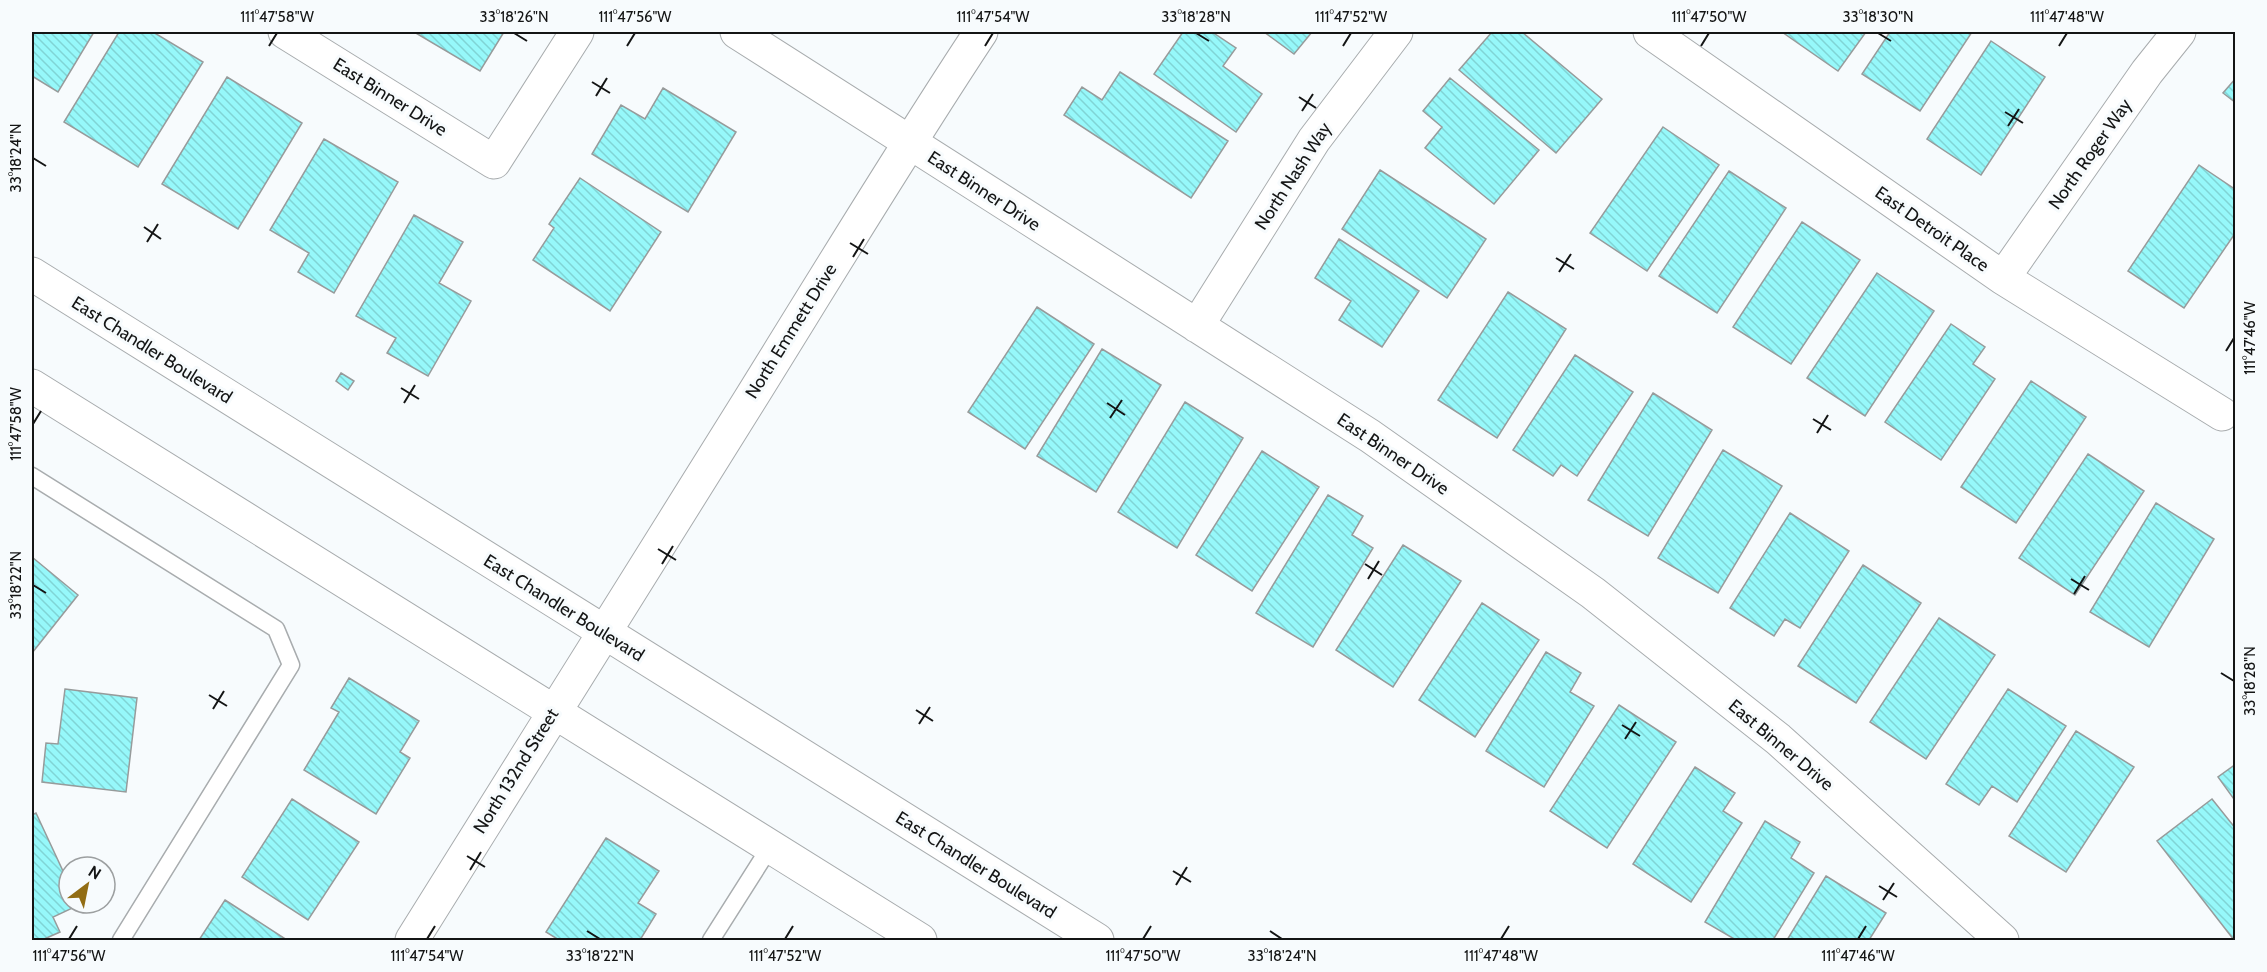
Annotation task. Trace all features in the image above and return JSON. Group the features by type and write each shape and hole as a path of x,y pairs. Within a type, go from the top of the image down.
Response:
{"street":[{"name":"East Binner Drive","path":"285,32 494,162 577,32"},
{"name":"East Binner Drive","path":"737,32 1370,436 1593,593 1778,739 2002,940"},
{"name":"North Emmett Drive","path":"603,632 908,142 981,32"},
{"name":"North Nash Way","path":"1197,326 1314,140 1396,32"},
{"name":"East Detroit Place","path":"1650,32 2003,278 2222,414"},
{"name":"North Roger Way","path":"2003,278 2146,72 2179,32"},
{"name":"East Chandler Boulevard","path":"32,274 1096,940"},
{"path":"32,386 920,940"},
{"name":"North 132nd Street","path":"412,940 603,632"}],"lane":[{"path":"32,476 276,629 291,665 121,940"},
{"path":"711,940 770,847"}],"building":[{"path":"32,32 94,32 58,92 32,76"},
{"path":"119,32 153,32 203,62 138,167 64,122"},
{"path":"414,32 504,32 480,71"},
{"path":"1183,32 1212,32 1236,48 1223,66 1262,94 1236,132 1154,74"},
{"path":"1264,32 1312,32 1294,54"},
{"path":"1492,32 1522,32 1602,99 1556,153 1459,70"},
{"path":"1782,32 1866,32 1838,71"},
{"path":"1890,32 1972,32 1920,111 1862,74"},
{"path":"1991,41 2045,77 1981,175 1927,139"},
{"path":"1120,72 1228,141 1191,198 1064,115 1082,87 1102,100"},
{"path":"227,77 302,123 238,229 162,184"},
{"path":"1450,78 1539,150 1494,204 1425,148 1442,127 1423,111"},
{"path":"2236,78 2236,103 2223,93"},
{"path":"663,88 736,132 688,212 592,154 621,105 645,119"},
{"path":"1663,127 1719,165 1647,271 1590,233"},
{"path":"324,139 398,182 334,293 298,272 309,253 270,230"},
{"path":"2199,165 2236,190 2236,232 2184,308 2128,271"},
{"path":"1380,170 1486,239 1447,298 1342,229"},
{"path":"1729,171 1786,208 1717,313 1659,276"},
{"path":"580,178 661,232 610,311 533,260 554,228 549,224"},
{"path":"414,215 463,242 439,283 471,301 428,376 387,353 396,338 356,316"},
{"path":"1802,222 1860,260 1791,364 1733,327"},
{"path":"1339,239 1419,291 1382,347 1339,320 1351,301 1315,278"},
{"path":"1877,273 1934,311 1865,416 1807,378"},
{"path":"1508,292 1566,329 1497,438 1438,400"},
{"path":"1037,307 1094,344 1025,449 968,412"},
{"path":"1951,324 1985,347 1973,364 1995,379 1941,460 1885,422"},
{"path":"1102,349 1161,385 1096,492 1037,456"},
{"path":"1575,355 1633,392 1577,476 1561,465 1553,476 1513,450"},
{"path":"341,373 354,381 348,390 336,381"},
{"path":"2031,381 2086,417 2016,523 1961,487"},
{"path":"1653,393 1712,430 1648,536 1588,500"},
{"path":"1185,402 1243,438 1177,548 1118,512"},
{"path":"1723,450 1782,486 1718,593 1658,558"},
{"path":"1262,451 1319,487 1252,591 1196,555"},
{"path":"2088,454 2144,491 2075,595 2019,558"},
{"path":"1328,495 1363,516 1352,535 1373,548 1313,647 1256,613"},
{"path":"2156,503 2214,539 2149,647 2090,612"},
{"path":"1790,513 1849,551 1800,628 1785,619 1774,636 1730,608"},
{"path":"1403,545 1461,581 1393,687 1336,650"},
{"path":"32,557 78,595 32,653"},
{"path":"1863,565 1921,603 1856,703 1798,666"},
{"path":"1482,603 1539,640 1475,737 1419,700"},
{"path":"1939,618 1995,655 1926,759 1870,722"},
{"path":"1546,652 1581,673 1570,692 1594,706 1544,787 1486,751"},
{"path":"349,678 419,721 400,752 410,758 376,814 304,770 339,712 331,708"},
{"path":"65,689 137,698 126,792 42,782 46,743 58,744"},
{"path":"2008,689 2066,726 2017,802 1992,786 1979,805 1946,784"},
{"path":"1619,705 1676,742 1607,848 1550,811"},
{"path":"2076,731 2134,767 2066,872 2009,836"},
{"path":"2236,764 2236,802 2218,777"},
{"path":"1695,767 1735,793 1723,811 1742,823 1691,902 1633,864"},
{"path":"292,799 359,842 308,920 242,877"},
{"path":"2212,799 2236,829 2236,938 2234,940 2157,841"},
{"path":"36,813 57,858 57,915 53,917 60,932 42,940 32,940 32,815"},
{"path":"1765,821 1800,842 1791,858 1814,873 1773,940 1736,940 1705,922"},
{"path":"606,838 659,871 638,903 656,914 640,940 559,940 546,932"},
{"path":"1826,876 1886,913 1869,940 1787,940"},
{"path":"225,900 287,940 199,940"}]}
